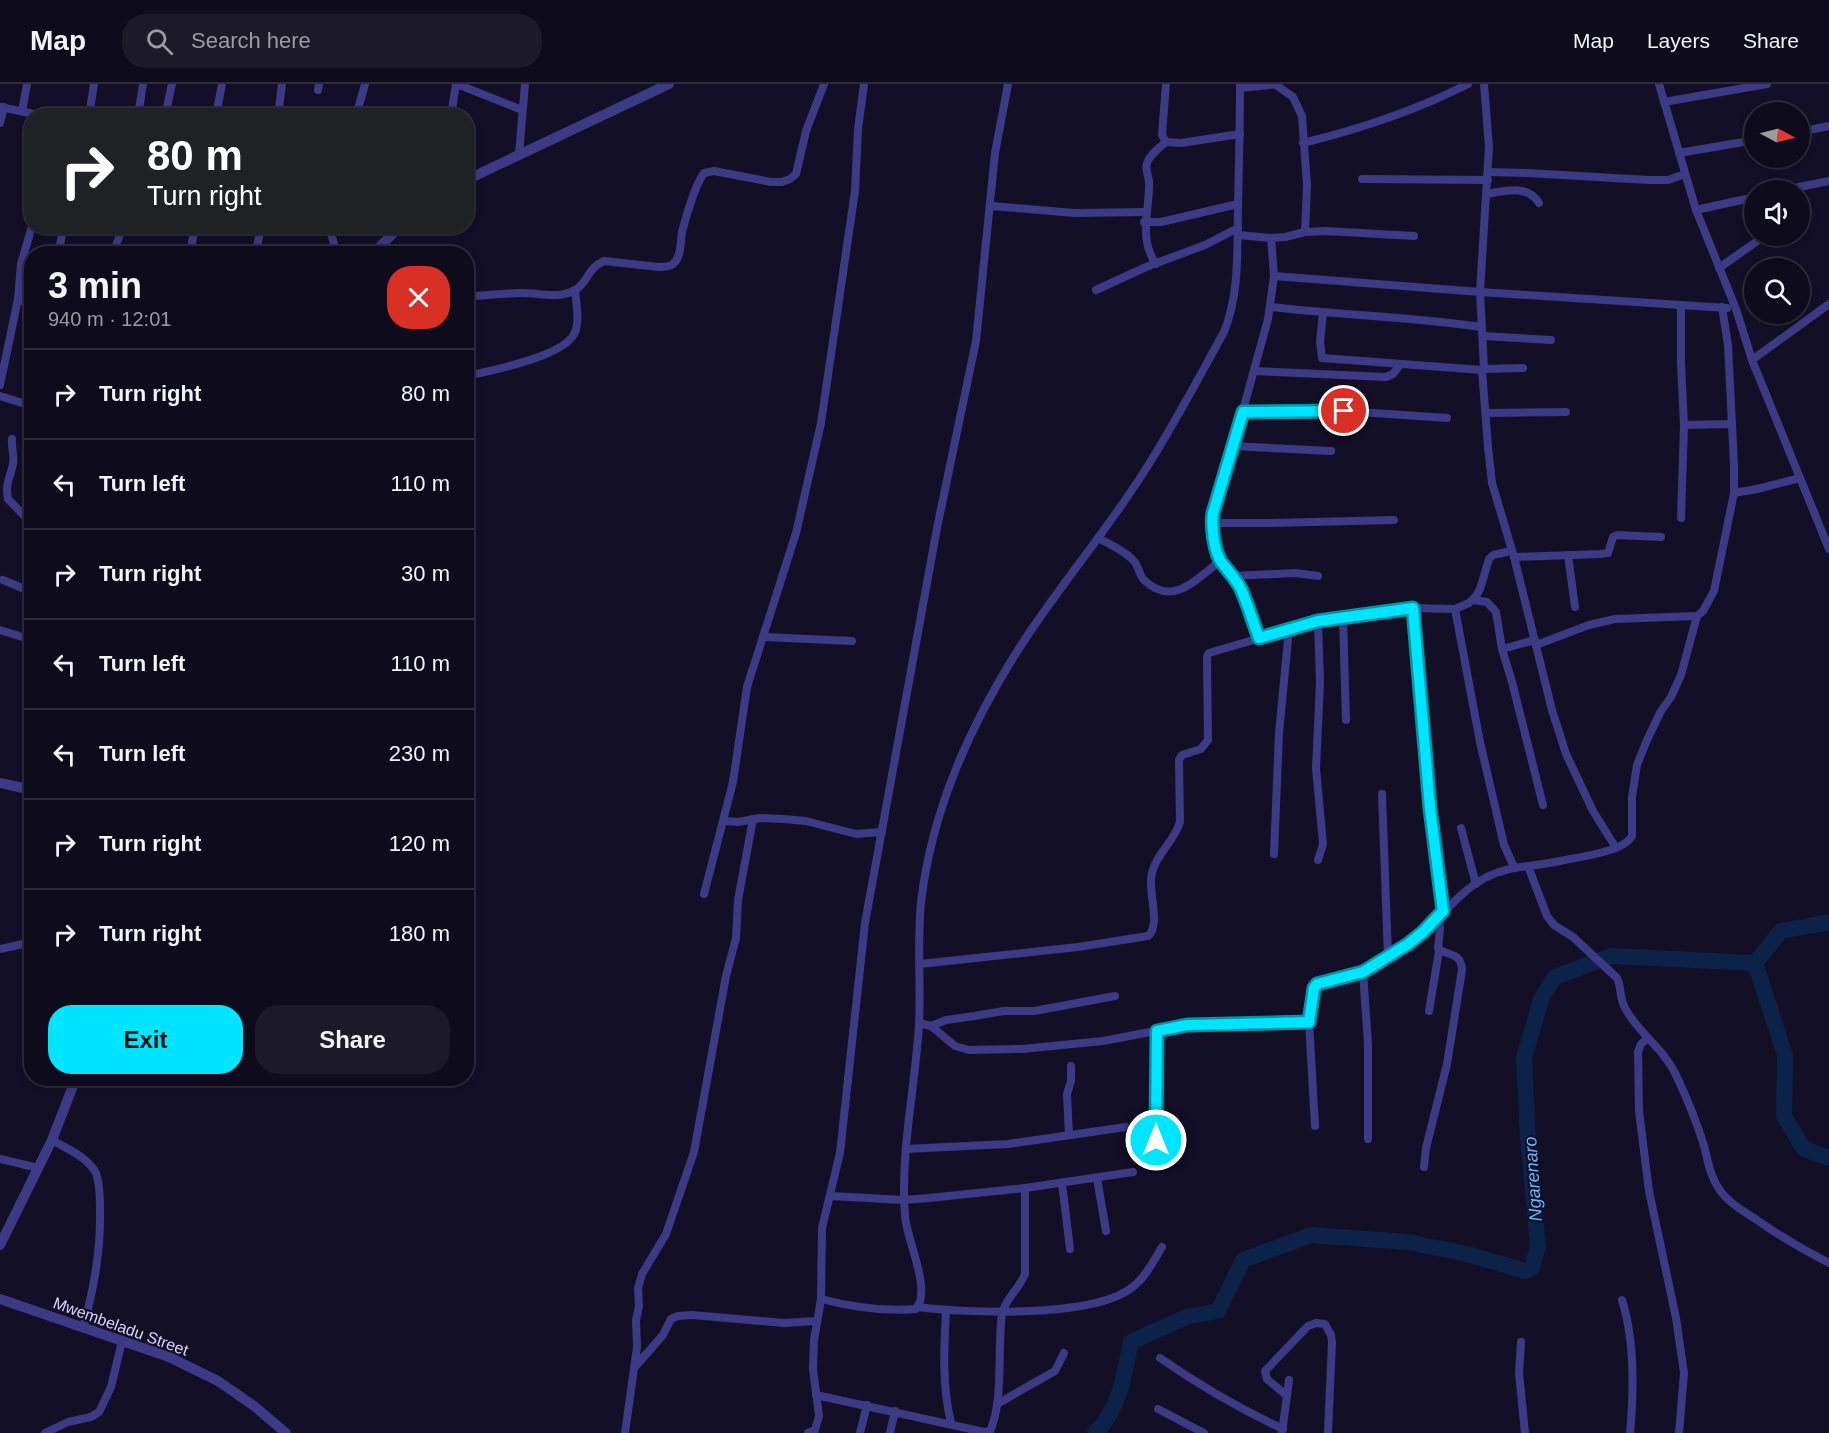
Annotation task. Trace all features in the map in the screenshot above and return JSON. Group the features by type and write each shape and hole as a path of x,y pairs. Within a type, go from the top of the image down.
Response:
{"street":[{"path":"0,123 2,107 22,111 27,84"},
{"path":"90,108 94,84"},
{"path":"139,108 143,84"},
{"path":"167,108 172,84"},
{"path":"218,108 222,84"},
{"path":"279,108 282,84"},
{"path":"358,108 365,84"},
{"path":"452,108 456,84 522,110"},
{"path":"519,154 525,84"},
{"path":"644,84 644,97"},
{"path":"474,176 669,84"},
{"path":"474,296 521,293 566,294 581,285 596,264 604,261 668,267 674,263 680,249 682,232 698,180 704,173 714,171 771,182 782,182 796,174 806,131 824,84"},
{"path":"704,894 733,782 747,687 796,533 821,423 855,191 858,129 864,84"},
{"path":"813,1432 819,1416 813,1369 821,1299 822,1227 840,1153 865,923 937,528 976,341 995,153 1009,84"},
{"path":"1166,84 1162,135 1166,142"},
{"path":"917,1307 922,1287 907,1231 904,1200 906,1149 919,1025 921,906 925,873 951,776 978,720 1018,650 1147,468 1224,332 1234,299 1238,232 1240,86 1277,84 1286,90 1299,107 1307,184 1305,232"},
{"path":"1303,143 1345,133 1387,119 1439,99 1468,84"},
{"path":"1484,84 1489,147 1480,292 1483,369 1492,483 1513,554 1552,710 1566,754 1593,811 1616,848"},
{"path":"1659,84 1696,210 1737,309 1752,360 1829,549"},
{"path":"1664,102 1767,84"},
{"path":"1810,130 1829,126"},
{"path":"1156,264 1149,252 1144,222 1149,179 1146,169 1150,156 1166,142 1181,143 1240,134"},
{"path":"1679,153 1744,142"},
{"path":"1362,179 1527,173 1668,180 1685,174"},
{"path":"1810,185 1829,181"},
{"path":"1487,194 1520,190 1535,197 1539,203"},
{"path":"1696,210 1744,199"},
{"path":"1144,222 1161,222 1238,204"},
{"path":"991,206 1074,213 1146,212"},
{"path":"1096,290 1238,232 1271,238 1326,231 1414,236"},
{"path":"380,246 392,234"},
{"path":"1259,638 1240,589 1233,576 1220,561 1212,523 1270,307 1274,276 1271,238"},
{"path":"1719,268 1750,246"},
{"path":"0,385 18,298 24,254"},
{"path":"1274,276 1737,309"},
{"path":"474,374 530,360 572,339 576,331 575,290"},
{"path":"18,298 24,301"},
{"path":"1752,360 1829,304"},
{"path":"1681,305 1684,425 1681,518"},
{"path":"1270,307 1323,313 1420,318 1481,327"},
{"path":"1315,1126 1309,1022 1314,988 1317,984 1363,972 1388,957 1423,932 1440,914 1483,879 1514,867 1539,866 1616,848 1629,841 1632,836 1632,797 1636,765 1681,675 1697,616 1706,606 1714,591 1734,493 1728,345 1722,307"},
{"path":"1323,313 1320,342 1322,358 1400,365 1483,369 1522,368"},
{"path":"1483,336 1551,340"},
{"path":"1254,371 1386,377 1393,374 1400,365"},
{"path":"0,396 24,404"},
{"path":"1243,412 1344,411 1447,418"},
{"path":"1486,413 1566,411"},
{"path":"1684,425 1732,424"},
{"path":"12,439 11,449 14,461 8,478 7,495 11,504 24,515"},
{"path":"1233,446 1331,451"},
{"path":"1734,493 1800,478"},
{"path":"0,502 7,495"},
{"path":"1212,523 1394,520"},
{"path":"920,964 1078,947 1148,936 1153,932 1155,924 1150,879 1156,862 1177,831 1180,822 1179,760 1182,755 1201,749 1208,740 1207,656 1213,651 1318,621 1413,608 1455,609 1473,600 1480,589 1489,559 1493,555 1608,553 1613,537 1617,535 1661,537"},
{"path":"1098,537 1135,561 1143,579 1169,593 1176,593 1184,589 1220,561"},
{"path":"1568,555 1575,607"},
{"path":"1233,576 1295,573 1318,576"},
{"path":"3,580 24,589"},
{"path":"1473,600 1487,602 1496,612 1502,649 1543,805"},
{"path":"1413,608 1440,914 1438,949 1440,951 1429,1011"},
{"path":"1455,609 1480,742 1504,844 1514,867"},
{"path":"1502,649 1535,643 1615,619 1697,616"},
{"path":"1343,618 1346,720"},
{"path":"1318,621 1320,683 1316,768 1323,844 1318,860"},
{"path":"1274,854 1279,733 1289,629"},
{"path":"0,630 24,638"},
{"path":"764,637 852,641"},
{"path":"0,783 24,788"},
{"path":"1382,794 1388,957"},
{"path":"723,821 738,822 760,818 806,821 856,834 882,832"},
{"path":"625,1433 637,1347 636,1320 639,1306 639,1281 666,1234 694,1152 726,976 736,938 738,900 753,819"},
{"path":"1461,828 1476,884"},
{"path":"1528,866 1547,916 1554,925 1573,937 1617,978 1625,1009 1647,1039 1666,1057 1676,1074 1704,1145 1710,1172 1718,1189 1729,1202 1790,1243 1829,1263"},
{"path":"0,949 24,944"},
{"path":"1424,1167 1426,1148 1447,1064 1462,970 1458,957 1440,951"},
{"path":"1363,972 1368,1044 1368,1139"},
{"path":"931,1026 946,1020 1004,1011 1034,1011 1115,996"},
{"path":"919,1025 931,1026 955,1046 969,1050 1061,1046 1103,1041 1187,1025 1309,1022"},
{"path":"1156,1140 1157,1031"},
{"path":"1647,1039 1641,1044 1638,1052 1639,1111 1649,1191 1676,1318 1684,1373 1679,1433"},
{"path":"1069,1135 1067,1094 1071,1081 1071,1066"},
{"path":"0,1245 52,1140 73,1086"},
{"path":"906,1149 1008,1144 1126,1127"},
{"path":"52,1140 83,1158 96,1173 100,1193 101,1231 97,1269 83,1328"},
{"path":"0,1158 38,1168"},
{"path":"830,1196 904,1200 1025,1188 1133,1172"},
{"path":"1097,1178 1106,1231"},
{"path":"1062,1183 1071,1249"},
{"path":"816,1395 895,1411 952,1427 990,1431 997,1404 1003,1311 1023,1281 1025,1274 1025,1188"},
{"path":"821,1299 883,1310 911,1310 917,1307 1003,1311 1099,1303 1135,1286 1149,1269 1162,1247"},
{"name":"Mwembeladu Street","path":"0,1299 169,1357 218,1381 254,1406 286,1433"},
{"path":"1622,1300 1629,1320 1633,1407 1630,1433"},
{"path":"946,1310 944,1388 952,1427"},
{"path":"634,1368 663,1335 671,1319 678,1316 692,1315 784,1323 818,1321"},
{"path":"1287,1396 1267,1379 1265,1371 1308,1326 1316,1323 1325,1324 1332,1342 1328,1433"},
{"path":"45,1433 68,1422 91,1417 99,1412 111,1387 122,1341"},
{"path":"1521,1342 1519,1373 1525,1433"},
{"path":"997,1404 1056,1371 1064,1353"},
{"path":"1160,1358 1186,1376 1282,1431 1289,1380"},
{"path":"860,1433 867,1405"},
{"path":"1158,1409 1204,1433"},
{"path":"890,1433 895,1411"}],"waterway":[{"path":"1755,963 1781,931 1829,922"},
{"name":"Ngarenaro","path":"1095,1433 1116,1402 1131,1342 1186,1317 1218,1311 1243,1260 1311,1235 1407,1242 1467,1254 1525,1271 1532,1268 1538,1246 1528,1138 1524,1058 1542,997 1555,977 1611,956 1755,963 1785,1055 1784,1116 1804,1149 1829,1158"}],"route":[{"path":"1156,1140 1157,1031 1187,1025 1309,1022 1314,988 1317,984 1363,972 1408,944 1443,911 1430,808 1413,608 1318,621 1259,638 1240,589 1233,576 1220,561 1214,536 1213,513 1243,412 1344,411"}]}
